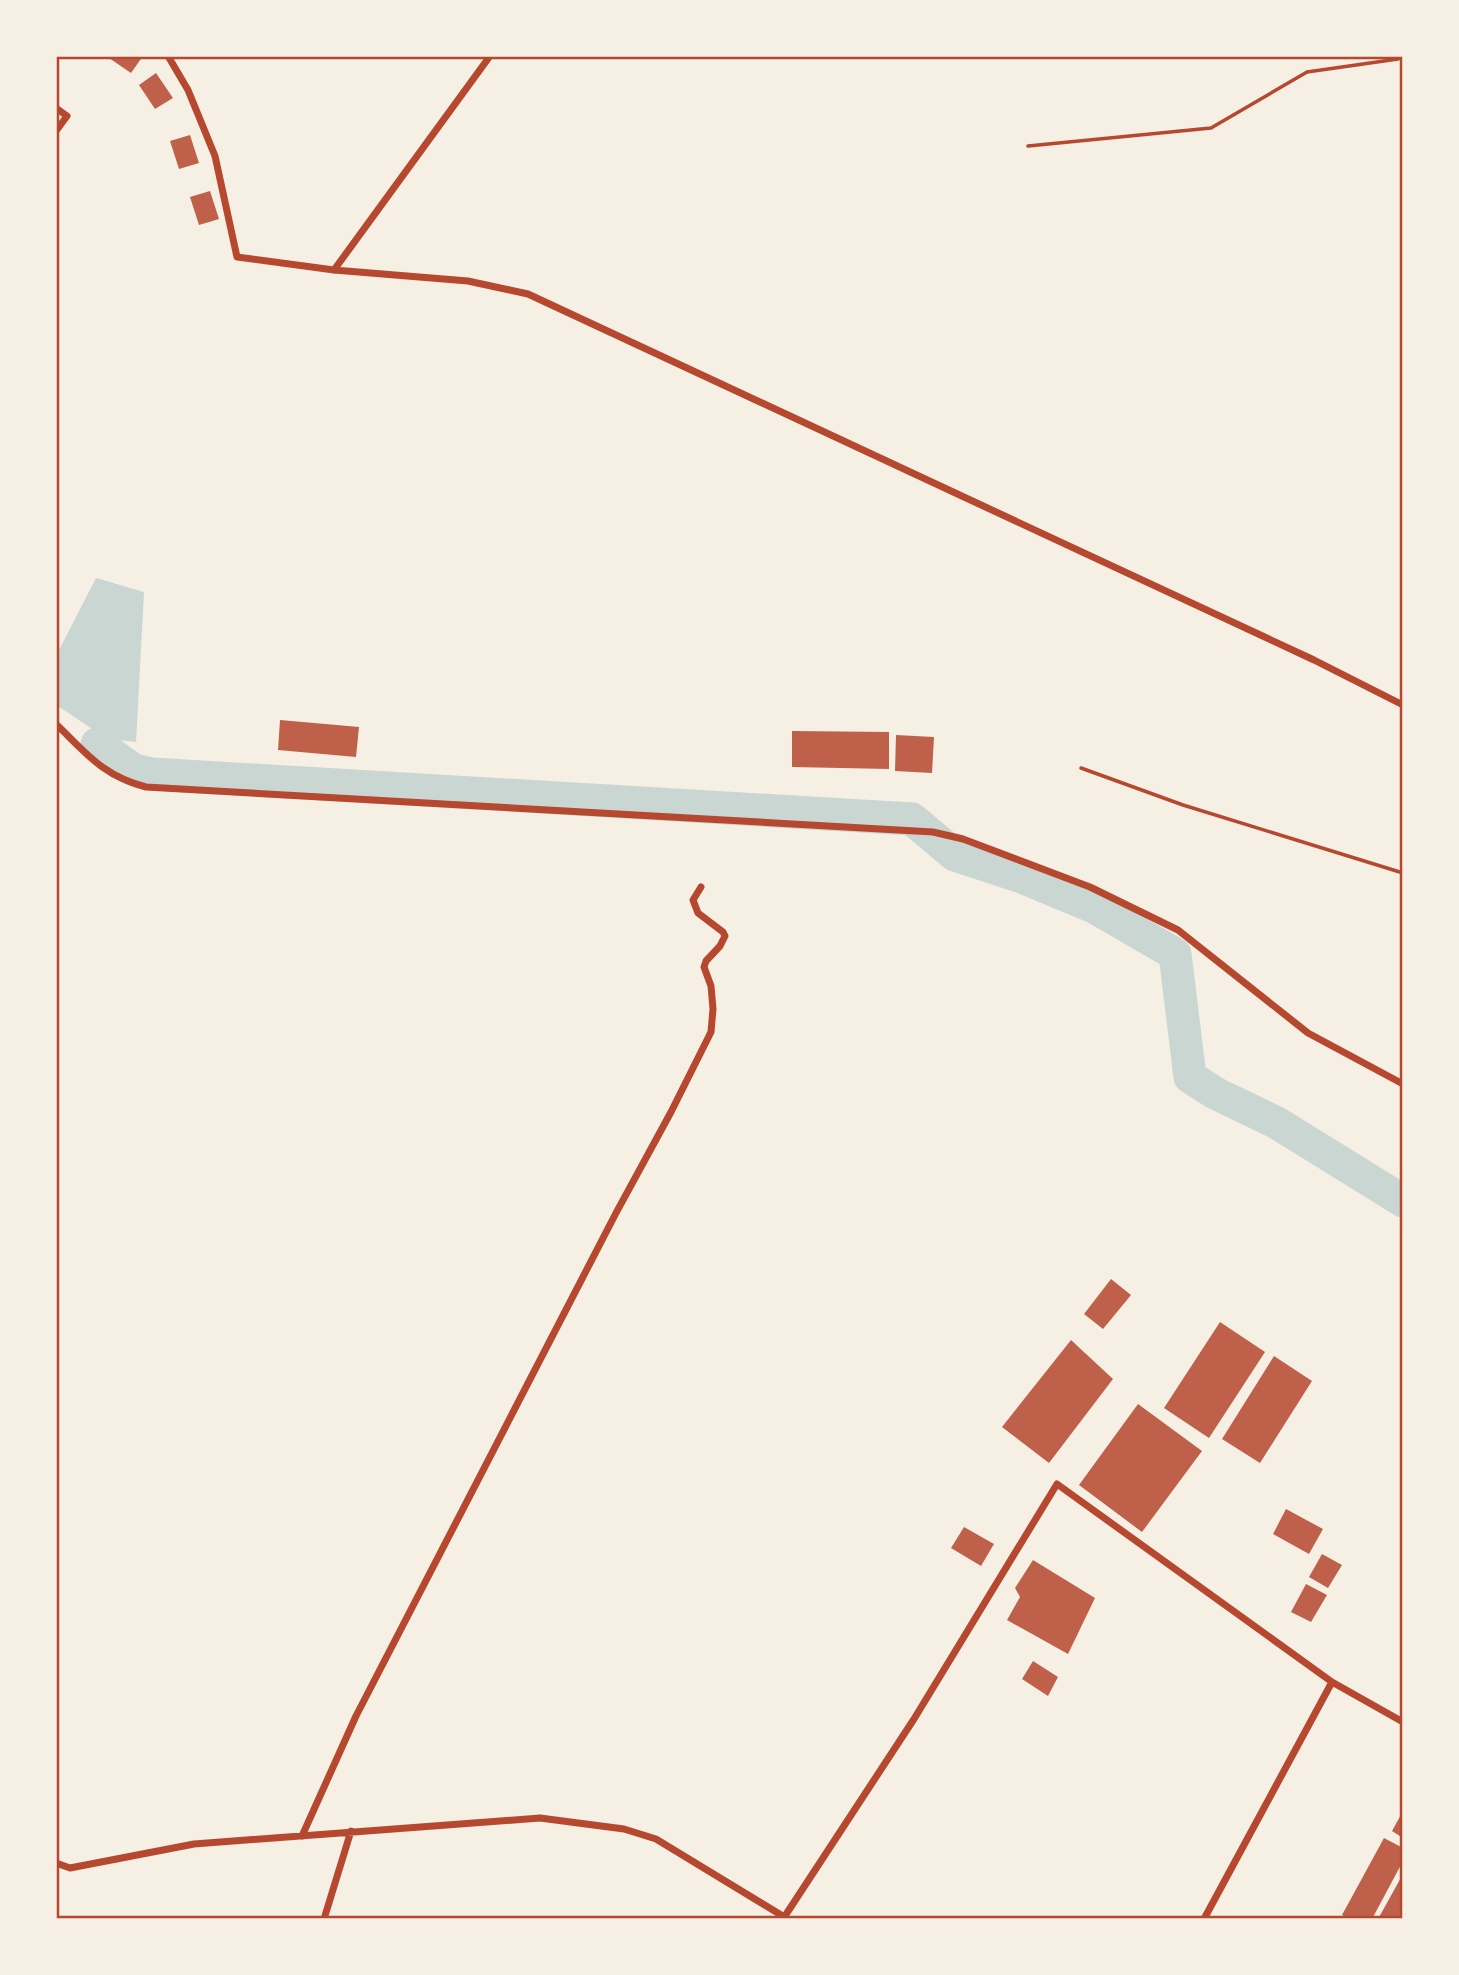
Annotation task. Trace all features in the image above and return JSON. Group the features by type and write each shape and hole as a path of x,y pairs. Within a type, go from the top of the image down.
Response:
{"street":[{"path":"168,56 188,90 215,156 237,257 334,270 468,281 528,294 1301,654 1403,705"},
{"path":"334,270 490,56"},
{"path":"56,108 67,116 56,131"},
{"path":"56,724 99,765 122,781 146,787 915,831 963,839 1090,887 1178,930 1308,1033 1403,1084"},
{"path":"302,1836 356,1716 671,1112 710,1032 713,1009 711,986 704,967 725,936 695,908 693,900 701,887"},
{"path":"56,1863 70,1868 194,1844 540,1818 624,1829 656,1839 784,1918 914,1719 1057,1485 1332,1682 1403,1722"},
{"path":"1204,1919 1332,1682"},
{"path":"324,1919 351,1831"}],"path":[{"path":"1028,146 1212,128 1307,72 1398,59 1403,56"},
{"path":"1081,768 1183,805 1403,873"}],"shaded area":[{"path":"96,578 144,592 136,742 107,739 58,706 56,656"}],"building":[{"path":"106,56 143,56 131,73"},
{"path":"156,73 173,98 155,109 139,85"},
{"path":"190,135 199,163 179,169 170,141"},
{"path":"210,191 219,219 199,225 190,197"},
{"path":"280,720 359,727 356,757 278,750"},
{"path":"792,731 889,732 889,769 792,767"},
{"path":"896,735 934,737 932,773 895,771"},
{"path":"1111,1279 1131,1295 1103,1329 1084,1314"},
{"path":"1220,1322 1265,1352 1209,1438 1164,1408"},
{"path":"1071,1340 1113,1379 1049,1463 1002,1427"},
{"path":"1274,1356 1312,1381 1260,1463 1222,1439"},
{"path":"1138,1404 1202,1451 1142,1532 1079,1485"},
{"path":"1286,1509 1323,1529 1309,1554 1273,1534"},
{"path":"964,1527 994,1544 981,1566 951,1548"},
{"path":"1322,1554 1342,1565 1328,1588 1309,1577"},
{"path":"1033,1560 1095,1598 1068,1654 1007,1620 1020,1597 1015,1588"},
{"path":"1306,1584 1327,1595 1311,1622 1291,1612"},
{"path":"1033,1661 1058,1677 1048,1696 1022,1679"},
{"path":"1403,1811 1403,1838 1392,1831"},
{"path":"1384,1838 1403,1848 1403,1861 1372,1919 1349,1919 1342,1915"},
{"path":"1403,1874 1403,1919 1378,1919"}],"waterway":[{"path":"97,744 134,770 152,774 912,819 955,855 1022,877 1094,907 1175,954 1190,1077 1215,1093 1277,1123 1403,1201"}]}
